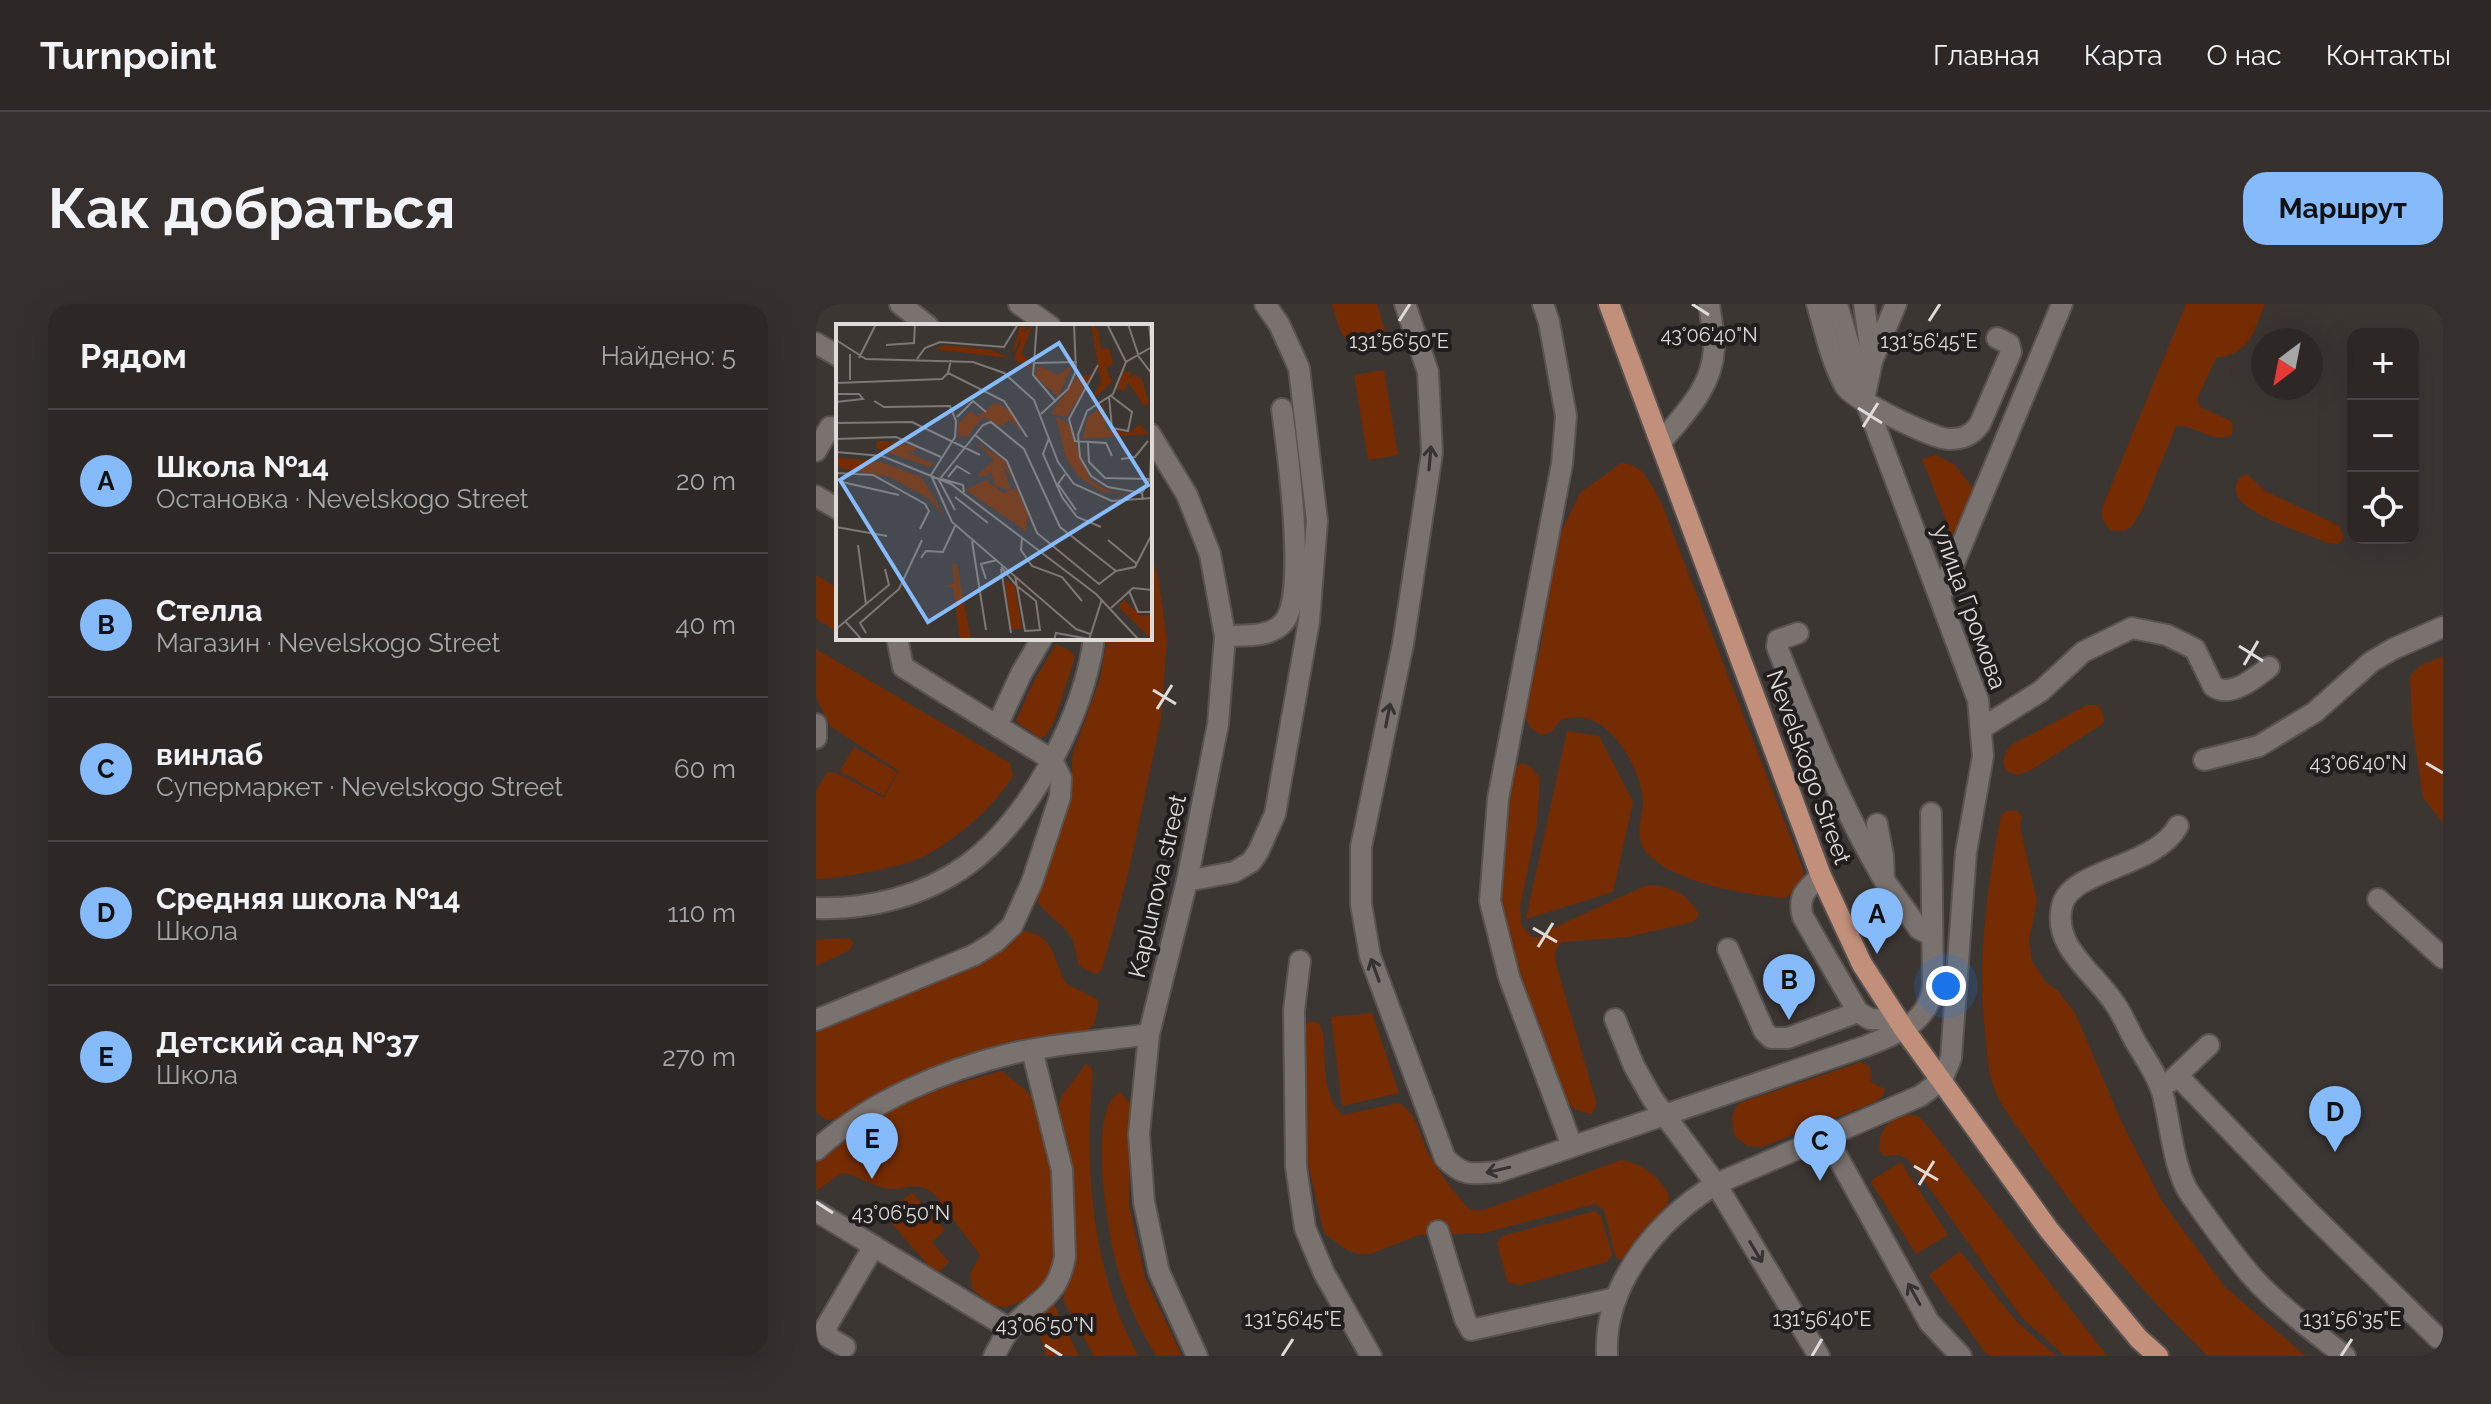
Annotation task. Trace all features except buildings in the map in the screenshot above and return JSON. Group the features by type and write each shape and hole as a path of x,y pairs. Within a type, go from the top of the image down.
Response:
{"main road":[{"name":"Nevelskogo Street","path":"1609,304 1821,876 1862,964 1901,1025 2049,1230 2139,1339 2158,1356"}],"street":[{"path":"900,304 925,324"},
{"path":"1019,304 1047,324"},
{"path":"1187,881 1234,872 1251,862 1258,852 1275,814 1309,621 1317,521 1299,368 1279,324 1265,304"},
{"path":"1405,304 1428,372 1432,453 1403,644 1361,847 1361,904 1370,956 1445,1158 1457,1170 1472,1174 1498,1172 1866,1046 1919,1018 1931,1001 1931,813"},
{"path":"1543,304 1566,416 1562,464 1498,799 1490,901 1509,977 1572,1146"},
{"path":"1661,442 1696,401 1709,375 1714,348 1709,304"},
{"path":"1817,304 1832,356 1846,389 1866,402 1944,439 1963,438 1972,434 1980,424 2011,352 2009,344 1997,338"},
{"name":"улица Громова","path":"1837,304 1866,402 1978,700 1982,728 1983,756 1966,852 1952,1047 1942,1080"},
{"path":"1864,304 1872,361"},
{"path":"1866,402 1872,361 1896,304"},
{"path":"1940,597 2062,304"},
{"path":"816,343 836,355"},
{"path":"1225,636 1265,634 1284,622 1290,608 1295,527 1282,409"},
{"path":"816,451 830,427"},
{"name":"Kaplunova street","path":"1152,437 1187,495 1210,554 1225,636 1218,724 1187,881 1149,1034 1139,1134 1144,1202 1159,1272 1197,1356"},
{"path":"816,496 836,508"},
{"path":"2204,760 2259,746 2315,712 2371,662 2443,627"},
{"path":"1982,728 2041,691 2083,652 2132,628 2167,635 2195,649 2213,686 2223,692 2250,682 2269,667"},
{"path":"1798,633 1778,640 1777,647 1830,781 1884,880 1919,929 1931,935"},
{"path":"816,1020 974,955 995,942 1012,926 1032,882 1060,797 1061,778 1052,760 903,667 897,640"},
{"path":"997,726 1041,640"},
{"path":"816,908 849,909 897,899 967,865 992,841 1024,805 1068,728 1088,675 1092,640"},
{"path":"816,724 816,738"},
{"path":"1877,824 1884,880"},
{"path":"2178,826 2173,836 2148,854 2081,882 2065,898 2060,916 2065,943 2115,1003 2163,1092 2171,1139 2187,1190 2249,1273 2295,1317 2345,1356"},
{"path":"1821,876 1804,891 1801,909 1858,1012 1870,1019 1901,1025"},
{"path":"2378,899 2443,958"},
{"path":"1728,949 1764,1031 1771,1038 1788,1038 1858,1012"},
{"path":"1300,961 1294,1010 1296,1167 1305,1228 1324,1273 1371,1356"},
{"path":"1615,1019 1634,1066 1662,1114 1716,1184 1819,1356"},
{"path":"816,1150 874,1108 925,1082 1013,1053 1149,1034"},
{"path":"2163,1092 2209,1045"},
{"path":"994,1356 1010,1329 1052,1292 1065,1257 1062,1170 1032,1050"},
{"path":"2178,1076 2311,1214 2438,1338"},
{"path":"1607,1356 1606,1335 1624,1281 1662,1226 1687,1202 1716,1184 1920,1096 1942,1080"},
{"path":"1826,1136 1929,1322 1961,1356"},
{"path":"816,1211 1010,1329"},
{"path":"1438,1231 1471,1330 1616,1298"},
{"path":"845,1347 828,1337 826,1327 874,1246"}],"shaded area":[{"path":"1331,304 1377,304 1385,331 1356,344 1350,342 1342,334"},
{"path":"2186,304 2265,304 2244,346 2237,352 2216,358 2197,399 2200,407 2231,421 2232,434 2218,438 2176,426 2142,510 2131,527 2124,531 2110,530 2102,519 2102,508"},
{"path":"1384,370 1398,455 1368,460 1354,375"},
{"path":"1935,455 1954,464 1977,493 1954,541 1922,459"},
{"path":"1621,463 1641,471 1661,502 1803,870 1805,881 1784,898 1707,884 1668,869 1653,859 1640,840 1643,800 1639,782 1630,759 1615,738 1597,722 1580,717 1562,719 1551,732 1541,735 1530,727 1525,717 1525,706 1540,650 1556,542 1580,493"},
{"path":"2247,474 2265,491 2340,526 2344,539 2338,544 2327,543 2252,510 2236,492 2240,477"},
{"path":"1152,558 1167,639 1161,719 1129,870 1102,970 1095,974 1079,966 1069,934 1043,909 1035,896 1072,792 1072,756 1100,679 1107,640 1152,640"},
{"path":"816,575 836,587 836,631 816,619"},
{"path":"1056,644 1072,652 1075,657 1054,722 1045,736 1039,738 1016,721 1034,681"},
{"path":"816,649 1010,763 1013,776 972,823 920,858 869,872 816,879 816,790 828,772 836,773 884,798 899,771 830,726 816,697"},
{"path":"2443,656 2443,823 2423,798 2412,722 2410,676 2421,665"},
{"path":"2087,705 2098,705 2104,723 2031,770 2018,775 2006,771 2004,757 2011,745"},
{"path":"1567,731 1599,736 1633,802 1613,892 1526,919"},
{"path":"854,747 897,772 884,796 840,771"},
{"path":"1522,763 1532,768 1540,778 1537,824 1520,907 1522,926 1532,937 1541,937 1551,929 1647,885 1678,892 1699,915 1693,922 1627,937 1562,942 1558,947 1556,964 1596,1101 1591,1114 1574,1108 1564,1094 1514,966 1500,905 1507,795 1516,766"},
{"path":"2009,810 2017,811 2022,816 2020,827 2037,901 2029,941 2032,961 2045,981 2059,992 2075,1013 2122,1123 2163,1203 2226,1288 2306,1356 2208,1356 2137,1282 2093,1230 2002,1104 1989,1070 1982,977 1991,869 2001,815"},
{"path":"1024,931 1043,938 1067,984 1099,1002 1094,1024 1086,1032 1010,1041 920,1073 839,1119 826,1120 816,1112 816,1031 977,963 1003,949"},
{"path":"849,938 853,942 850,950 816,966 816,940"},
{"path":"1372,1013 1399,1093 1342,1106 1331,1017"},
{"path":"1313,1021 1319,1024 1323,1033 1328,1088 1336,1108 1343,1115 1398,1103 1405,1107 1435,1165 1470,1210 1484,1210 1621,1160 1636,1164 1655,1177 1669,1195 1668,1204 1626,1261 1617,1259 1604,1210 1595,1204 1484,1233 1419,1235 1370,1254 1347,1250 1324,1233 1304,1147 1305,1026"},
{"path":"1861,1062 1870,1067 1871,1082 1885,1089 1883,1096 1875,1102 1762,1147 1747,1146 1735,1136 1732,1117 1735,1108 1742,1102"},
{"path":"1086,1064 1093,1072 1090,1145 1094,1218 1110,1288 1138,1356 1094,1356 1063,1300 1071,1269 1057,1115 1061,1097"},
{"path":"1002,1071 1030,1094 1054,1169 1057,1256 1044,1284 1030,1297 1006,1307 993,1306 972,1289 970,1274 980,1255 927,1189 915,1186 885,1188 842,1173 816,1191 816,1159 879,1115 930,1091"},
{"path":"1120,1092 1130,1103 1129,1205 1145,1278 1182,1356 1156,1356 1131,1307 1115,1260 1106,1209 1102,1150 1104,1124 1110,1104"},
{"path":"1905,1114 1918,1116 1927,1125 2107,1356 2065,1356 2022,1318 1909,1160 1899,1155 1884,1156 1880,1152 1880,1139 1885,1128"},
{"path":"1901,1162 1948,1235 1916,1254 1870,1181"},
{"path":"912,1192 945,1230 932,1242 949,1262 936,1274 885,1216"},
{"path":"1595,1211 1601,1216 1612,1254 1607,1262 1520,1285 1508,1283 1497,1243 1502,1236"},
{"path":"1960,1251 2015,1320 2056,1356 1991,1356 1985,1352 1929,1275"},
{"path":"1052,1300 1079,1356 1046,1356 1033,1319"}],"place":[{"name":"Школа №14","path":"1877,954"},
{"name":"Стелла","path":"1789,1020"},
{"name":"Средняя школа №14","path":"2335,1152"},
{"name":"Детский сад №37","path":"872,1179"},
{"name":"винлаб","path":"1820,1181"}]}
